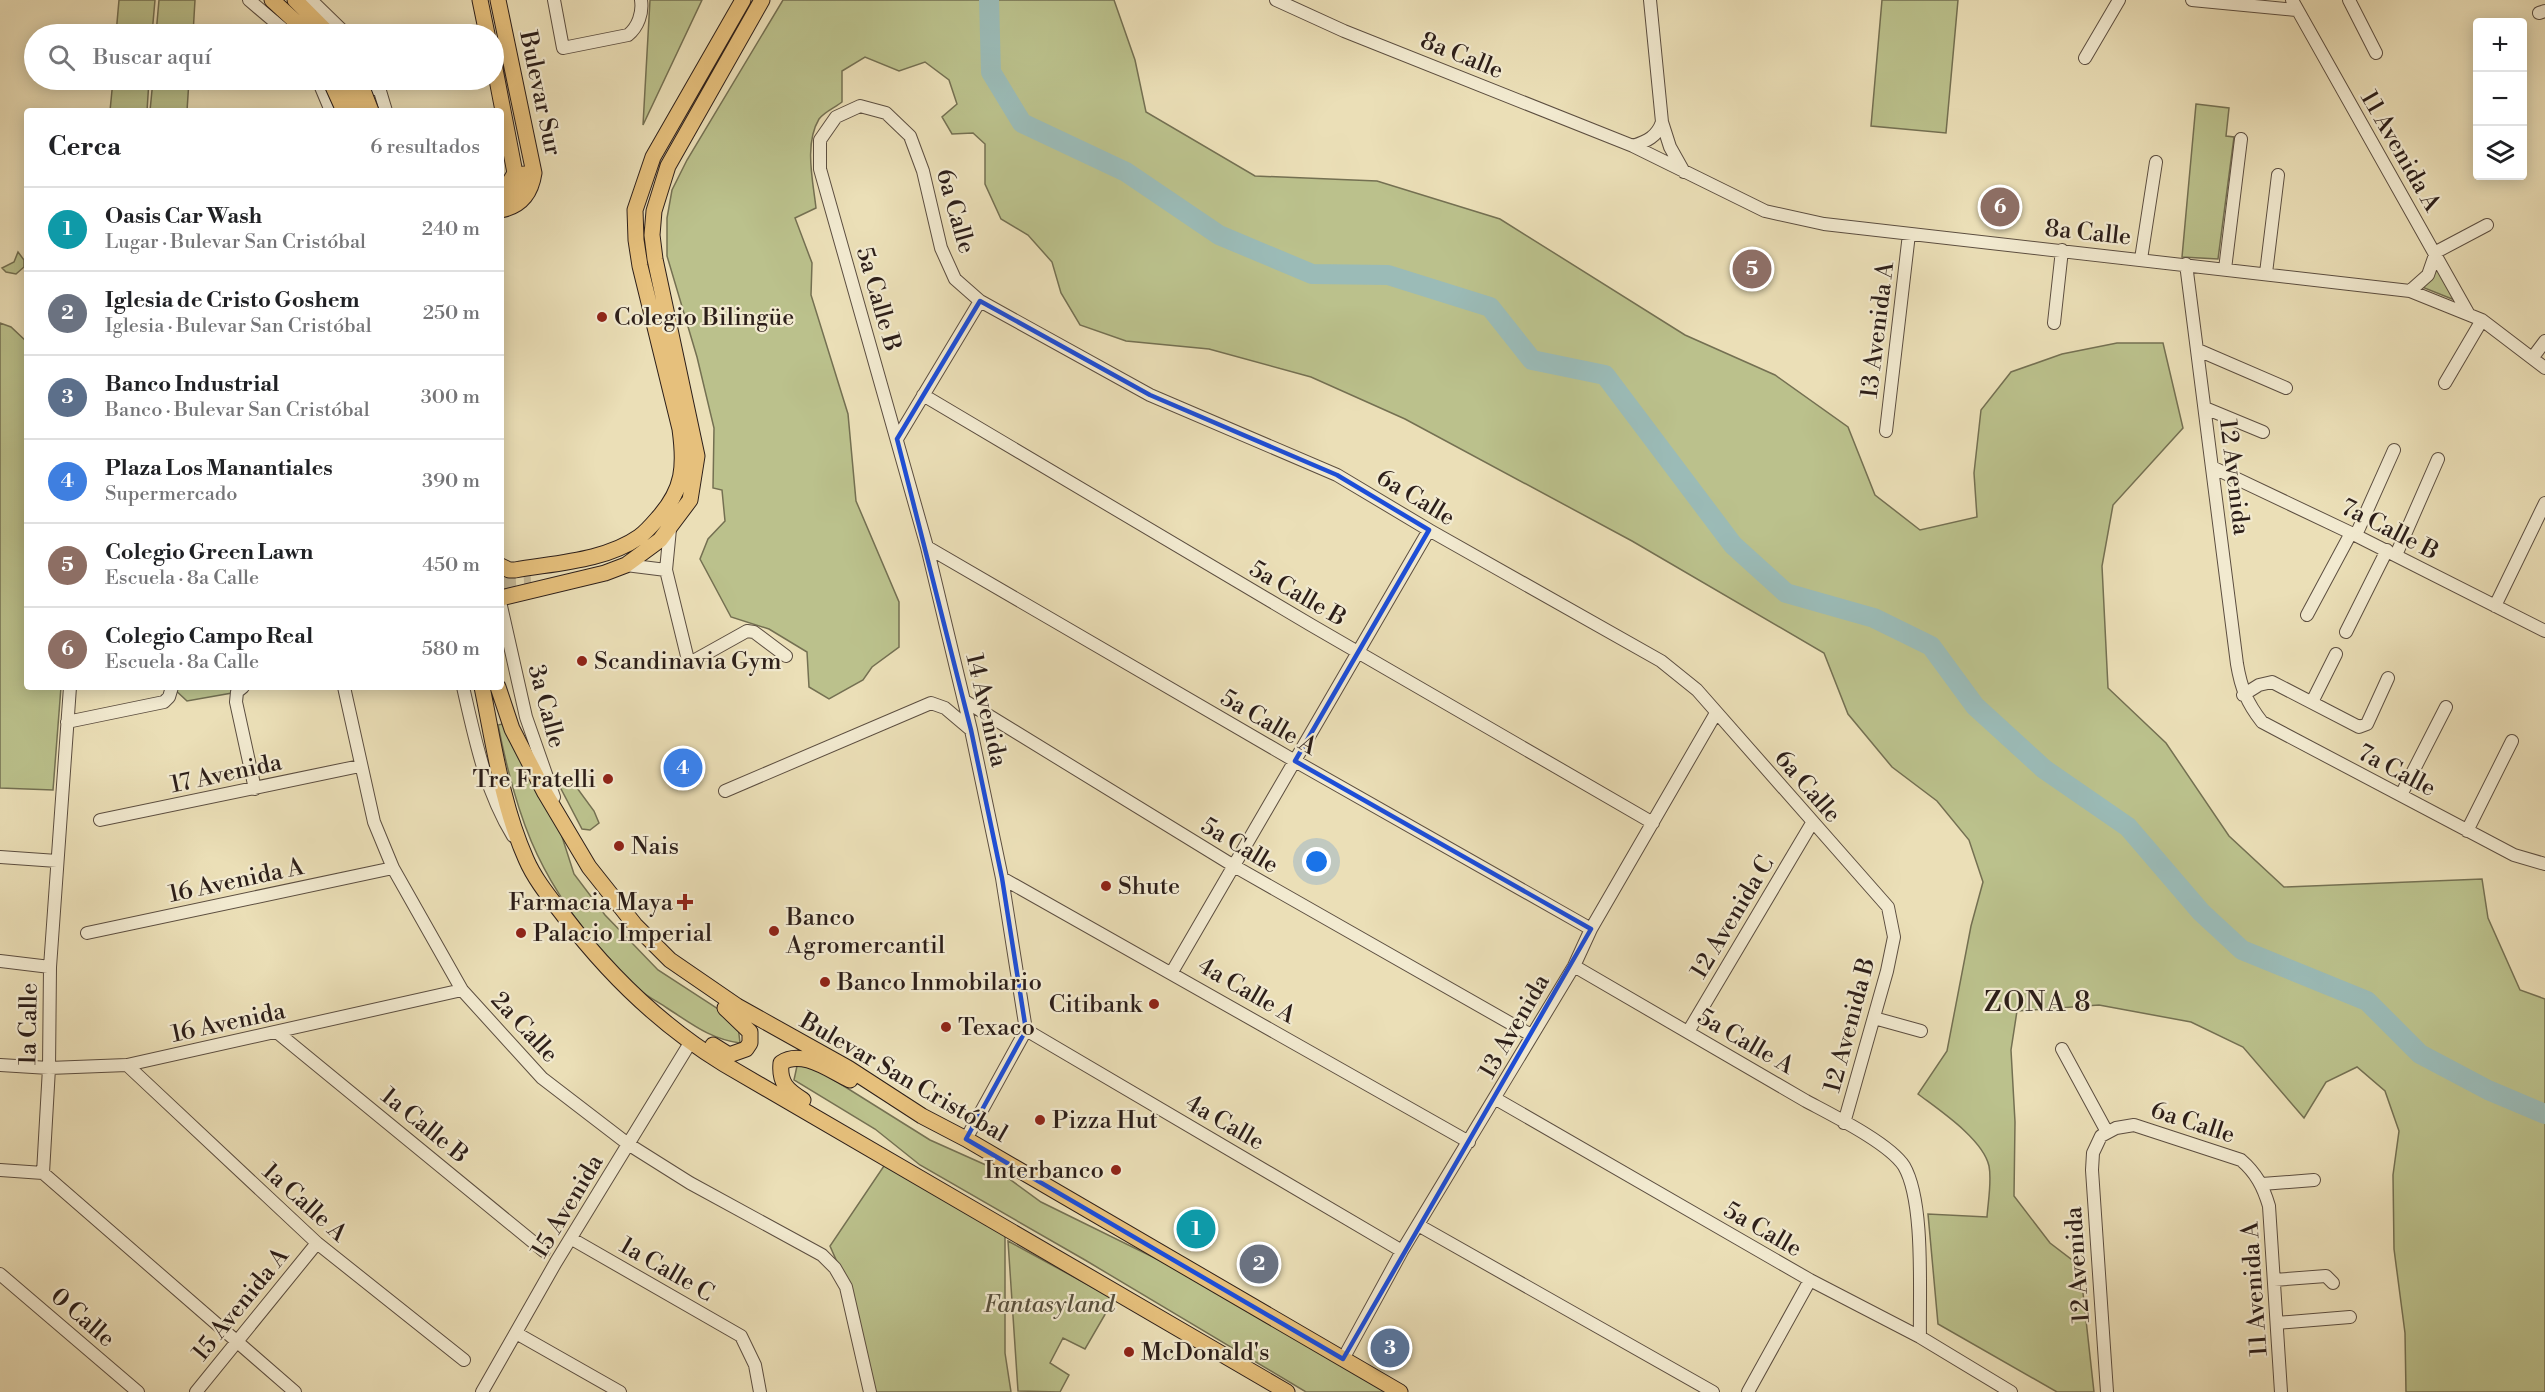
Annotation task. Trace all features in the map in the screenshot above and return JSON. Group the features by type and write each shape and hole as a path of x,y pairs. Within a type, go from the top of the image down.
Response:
{"main road":[{"path":"272,0 298,24"},
{"path":"295,0 319,24"},
{"name":"Bulevar Sur","path":"480,0 485,24"},
{"path":"504,597 605,573 632,561 650,549 670,529 690,500 697,456 640,266 635,210 653,157 742,0"},
{"path":"504,568 515,570 598,555 628,544 649,528 675,498 681,477 683,451 676,384 651,235 654,211 668,166 762,0"},
{"name":"Bulevar Sur","path":"501,1 526,141 534,173 527,195 519,203 504,209"},
{"path":"335,90 343,108"},
{"path":"347,90 355,108"},
{"path":"362,90 370,108"},
{"name":"Bulevar Sur","path":"499,90 503,108"},
{"name":"Bulevar Sur","path":"504,113 515,173 509,183 504,186"},
{"path":"504,197 513,194 523,179 526,141"},
{"path":"531,581 632,561"},
{"path":"483,690 508,809 527,861 549,896 595,956 634,996 690,1043 1287,1392"},
{"name":"Bulevar San Cristóbal","path":"499,690 512,729 572,839 603,886 634,925 670,960 737,1006 848,1068 922,1116 966,1139 1400,1392"},
{"path":"634,996 729,1055 746,1049 750,1043 750,1032 745,1024 685,978 670,960"},
{"path":"914,1174 861,1135 792,1093 783,1084 780,1073 781,1063 790,1057 801,1057 922,1116"}],"street":[{"path":"249,0 277,24"},
{"path":"311,0 336,24"},
{"path":"554,0 563,48 628,35 635,29 638,22 640,0"},
{"name":"8a Calle","path":"1276,0 1344,31 1633,146 1765,211 1824,224 2062,249 2410,291 2482,320 2539,349 2545,368"},
{"path":"1650,0 1662,122 1670,147 1684,172"},
{"path":"2085,58 2120,0"},
{"path":"2192,0 2294,5"},
{"path":"2349,0 2376,53"},
{"name":"11 Avenida A","path":"2294,5 2436,252 2468,314"},
{"path":"323,90 332,108"},
{"path":"335,108 347,98 364,90"},
{"path":"380,90 385,108"},
{"name":"5a Calle B","path":"897,440 820,169 820,140 836,117 860,106 886,113 910,136"},
{"path":"1633,146 1648,141 1659,131 1662,122"},
{"name":"6a Calle","path":"910,136 923,171 941,248 955,279 980,301 1150,395 1337,475 1429,530 1661,661 1697,690 1812,824 1888,907 1894,937"},
{"path":"2225,269 2241,139"},
{"path":"2141,259 2156,162"},
{"path":"2266,273 2278,175"},
{"path":"2410,291 2428,275 2436,252 2487,225"},
{"name":"13 Avenida A","path":"1886,431 1909,234"},
{"path":"2054,323 2062,249"},
{"name":"12 Avenida","path":"2186,264 2214,468 2237,664 2243,695"},
{"path":"897,440 980,301"},
{"path":"2445,383 2482,320"},
{"path":"2198,350 2286,388"},
{"name":"5a Calle B","path":"923,395 1653,823"},
{"path":"2205,408 2263,432"},
{"name":"14 Avenida","path":"897,440 927,547 971,730 1002,878 1026,1030"},
{"path":"2307,615 2354,534 2394,450"},
{"path":"2346,632 2391,553 2438,459"},
{"name":"7a Calle B","path":"2214,468 2354,534 2545,631"},
{"path":"2495,606 2545,502"},
{"path":"670,529 666,570 688,660 695,660 747,631 754,632 786,656"},
{"path":"1172,972 1429,530"},
{"name":"5a Calle A","path":"927,547 1294,761 1591,929"},
{"path":"632,561 666,570"},
{"name":"3a Calle","path":"504,634 526,717 560,815"},
{"path":"2312,702 2336,654"},
{"path":"2243,695 2272,682 2359,727 2367,724 2388,678"},
{"name":"1a Calle","path":"43,1173 49,1068 50,968 70,690"},
{"path":"240,690 236,702 255,789"},
{"name":"2a Calle","path":"345,690 374,822 393,868 462,990 542,1078 628,1144 690,1183 822,1255 835,1268 846,1287 870,1392"},
{"path":"464,690 486,780 500,814 527,861"},
{"path":"67,722 164,702 170,692"},
{"name":"7a Calle","path":"2243,695 2262,722 2514,855 2545,864"},
{"name":"5a Calle","path":"964,702 1234,866 1530,1035"},
{"path":"725,791 931,703 945,708 971,730"},
{"path":"2401,795 2446,707"},
{"name":"13 Avenida","path":"1343,1359 1402,1251 1496,1099 1530,1035 1574,966 1591,929 1716,713"},
{"path":"2467,831 2512,741"},
{"name":"17 Avenida","path":"100,820 360,766"},
{"name":"12 Avenida C","path":"1688,1032 1812,824"},
{"path":"0,857 57,861"},
{"name":"16 Avenida A","path":"87,933 393,868"},
{"name":"4a Calle A","path":"1002,878 1172,972 1469,1142"},
{"name":"12 Avenida B","path":"1844,1123 1894,937"},
{"path":"0,961 50,968"},
{"name":"5a Calle A","path":"1574,966 1844,1123 1895,1156 1904,1167 1912,1188 1917,1223 1920,1337"},
{"name":"16 Avenida","path":"0,1065 49,1068 127,1065 462,990"},
{"path":"1874,1018 1921,1031"},
{"path":"966,1139 1026,1030"},
{"name":"4a Calle","path":"1026,1030 1402,1251"},
{"name":"1a Calle B","path":"278,1032 544,1251"},
{"name":"15 Avenida","path":"482,1392 556,1262 690,1043"},
{"path":"2062,1048 2104,1134"},
{"name":"1a Calle A","path":"127,1065 317,1243 464,1360"},
{"name":"5a Calle","path":"1496,1099 1810,1280 1920,1337 2011,1392"},
{"name":"6a Calle","path":"2104,1134 2134,1125 2241,1160 2262,1184"},
{"name":"12 Avenida","path":"2104,1134 2093,1153 2092,1170 2107,1392"},
{"path":"0,1170 43,1173 295,1392"},
{"path":"2262,1184 2314,1180"},
{"name":"11 Avenida A","path":"2262,1184 2269,1206 2281,1392"},
{"path":"1418,1225 1713,1392"},
{"name":"1a Calle C","path":"572,1239 741,1336 755,1365 760,1392"},
{"name":"15 Avenida A","path":"196,1392 317,1243"},
{"name":"0 Calle","path":"0,1274 138,1392"},
{"path":"2274,1280 2326,1276 2333,1283"},
{"path":"1748,1392 1810,1280"},
{"path":"2277,1323 2350,1317"},
{"path":"516,1333 620,1392"}],"highlighted area":[{"path":"980,301 1150,395 1337,475 1429,530 1295,761 1591,929 1343,1359 966,1139 1026,1030 1002,878 971,730 897,439"}],"green space":[{"path":"119,0 155,0 153,24 117,24"},
{"path":"159,0 195,0 194,24 157,24"},
{"path":"650,0 702,0 643,125"},
{"path":"783,0 1114,0 1135,60 1146,112 1255,176 1377,181 1500,219 1685,335 1775,375 1848,427 1875,495 1920,530 1977,517 1974,473 1981,410 2011,372 2062,354 2117,343 2163,343 2183,428 2113,505 2102,566 2108,688 2166,743 2229,836 2284,887 2482,879 2488,918 2520,990 2545,999 2545,1392 2406,1392 2405,1333 2394,1249 2393,1175 2399,1131 2385,1091 2357,1067 2326,1082 2304,1118 2243,1047 2191,1022 2099,1005 2017,1011 2011,1050 2015,1122 2014,1196 2050,1243 2080,1266 2094,1392 2057,1392 1938,1324 1928,1214 1987,1217 1990,1172 1985,1156 1969,1136 1918,1094 1947,1051 1971,926 1983,882 1969,840 1937,801 1892,767 1848,714 1824,653 1632,541 1405,419 1311,377 1209,349 1126,341 1080,325 1061,293 1052,262 1028,235 1001,219 985,184 985,144 973,133 952,134 942,117 957,104 949,80 925,62 899,71 865,57 842,71 842,102 824,114 814,129 811,163 816,208 795,218 812,263 811,295 848,414 856,501 899,602 899,647 872,667 863,680 829,699 809,687 807,652 769,629 731,617 700,559 708,539 725,521 722,490 713,488 714,428 697,357 667,256 667,218 672,190 687,160"},
{"path":"1882,0 1958,0 1946,133 1871,126"},
{"path":"112,90 148,90 147,108 110,108"},
{"path":"152,90 188,90 187,108 150,108"},
{"path":"2196,104 2229,108 2226,136 2234,137 2218,259 2182,257"},
{"path":"18,252 24,260 24,267 16,274 6,272 2,268 14,262"},
{"path":"2438,267 2457,301 2422,287"},
{"path":"0,323 11,327 24,339 24,690 61,690 53,790 0,788"},
{"path":"175,690 236,690 232,693 187,701"},
{"path":"502,724 556,818 574,874 605,915 658,970 732,1018 738,1026 740,1043 719,1038 702,1030 643,993 617,968 575,918 543,867 521,815 498,725"},
{"path":"569,777 594,811 599,823 590,830 582,829 559,785"},
{"path":"805,1065 815,1068 930,1140 997,1170 1041,1202 1230,1295 1392,1392 1306,1392 920,1165 875,1129 794,1080 797,1066"},
{"path":"888,1160 1005,1226 1005,1353 1011,1392 869,1392 848,1287 830,1246"},
{"name":"Fantasyland","path":"1008,1241 1114,1299 1085,1349 1063,1338 1050,1363 1069,1375 1060,1392 1018,1391"}],"waterway":[{"path":"989,0 991,72 1022,123 1126,172 1219,235 1312,274 1388,275 1490,307 1532,360 1605,375 1733,545 1786,593 1874,618 1931,646 1975,706 2044,769 2128,827 2201,912 2242,950 2367,1001 2420,1054 2488,1090 2545,1114"}],"tunnel":[{"path":"504,583 531,581"}],"place":[{"name":"Colegio Campo Real","path":"2000,207"},
{"name":"Colegio Green Lawn","path":"1752,269"},
{"name":"Colegio Bilingüe","path":"602,317"},
{"name":"Scandinavia Gym","path":"582,661"},
{"name":"Plaza Los Manantiales","path":"683,768"},
{"name":"Tre Fratelli","path":"608,779"},
{"name":"Nais","path":"619,846"},
{"name":"Shute","path":"1106,886"},
{"name":"Farmacia Maya","path":"685,902"},
{"name":"Banco Agromercantil","path":"774,931"},
{"name":"Palacio Imperial","path":"521,933"},
{"name":"Banco Inmobilario","path":"825,982"},
{"name":"Citibank","path":"1154,1004"},
{"name":"Texaco","path":"946,1027"},
{"name":"Pizza Hut","path":"1040,1120"},
{"name":"Interbanco","path":"1116,1170"},
{"name":"Oasis Car Wash","path":"1196,1229"},
{"name":"Iglesia de Cristo Goshem","path":"1259,1264"},
{"name":"Banco Industrial","path":"1390,1348"},
{"name":"McDonald's","path":"1129,1352"}],"district":[{"name":"ZONA 8","path":"2038,1002"}]}
